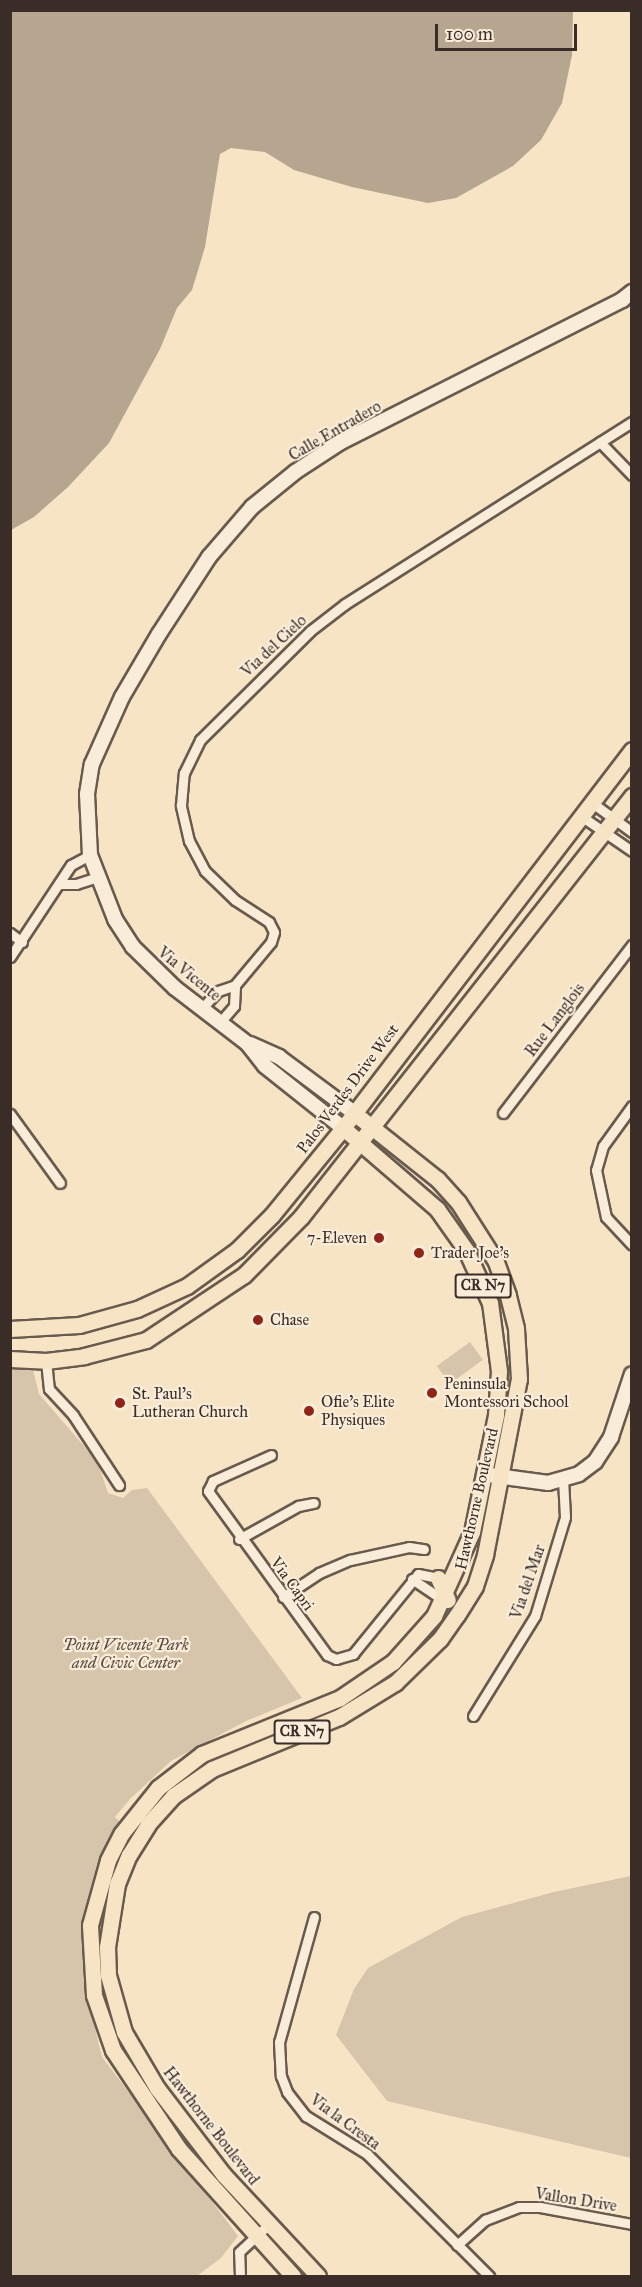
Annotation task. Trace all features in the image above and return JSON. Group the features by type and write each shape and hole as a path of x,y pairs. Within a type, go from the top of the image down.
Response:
{"main road":[{"name":"Palos Verdes Drive West","path":"10,1329 90,1323 137,1309 187,1286 257,1230 343,1128 632,750"},
{"path":"10,1359 46,1361 84,1356 146,1340 201,1306 269,1252 362,1142 632,796"},
{"name":"Hawthorne Boulevard","path":"318,2277 268,2225 182,2123 124,2032 108,1975 110,1913 117,1884 148,1824 191,1781 366,1702 395,1683 440,1639 475,1586 502,1479 519,1379 516,1328 508,1295 478,1230 437,1179 374,1126 354,1113"},
{"name":"Hawthorne Boulevard","path":"293,2277 254,2236 179,2149 113,2050 94,1995 89,1959 96,1896 122,1833 138,1809 178,1770 223,1744 340,1698 393,1662 416,1638 445,1587 472,1532 496,1415 500,1371 491,1310 478,1272 453,1228 415,1187 343,1128"},
{"path":"491,1310 504,1320 511,1367 519,1379"},
{"path":"440,1639 449,1621 445,1587"}],"street":[{"name":"Calle Entradero","path":"90,855 87,794 101,740 177,606 209,557 252,507 295,472 341,442 622,300 632,292"},
{"name":"Via del Cielo","path":"202,1008 218,992 235,985 271,942 274,932 269,922 235,900 212,878 189,840 180,805 184,773 200,740 310,631 345,604 632,422"},
{"path":"600,442 632,475"},
{"path":"591,802 632,832"},
{"path":"581,816 632,851"},
{"name":"Via Vicente","path":"90,855 115,919 133,947 153,969 221,1021 248,1044 265,1066 343,1128"},
{"path":"10,957 22,942 46,899 71,865 90,855"},
{"path":"58,884 76,884 97,877"},
{"path":"10,933 22,942"},
{"name":"Rue Langlois","path":"503,1113 632,945"},
{"name":"Via del Cielo","path":"221,1021 234,1006 235,985"},
{"name":"Via Vicente","path":"248,1044 279,1057 354,1113"},
{"path":"632,1106 603,1146 596,1170 606,1217 632,1245"},
{"path":"10,1114 60,1183"},
{"path":"46,1361 50,1389 73,1415 119,1485"},
{"path":"484,1473 502,1479 537,1483 563,1480 596,1462 605,1451 632,1374"},
{"name":"Via Capri","path":"271,1455 209,1485 208,1491 239,1539 320,1649 327,1655 344,1658 361,1646 412,1579"},
{"name":"Via del Mar","path":"473,1716 535,1616 565,1517 563,1480"},
{"path":"239,1539 298,1506 314,1503"},
{"path":"283,1597 319,1573 350,1560 409,1547 424,1550"},
{"path":"412,1579 425,1574 445,1587"},
{"path":"412,1579 445,1587"},
{"name":"Via la Cresta","path":"314,1917 279,2042 281,2076 287,2092 306,2116 367,2154 489,2277"},
{"name":"Vallon Drive","path":"457,2245 485,2220 519,2207 540,2207 632,2224"},
{"path":"240,2277 239,2252 268,2225"}],"green space":[{"path":"470,1342 483,1360 450,1384 437,1366"},
{"name":"Point Vicente Park and Civic Center","path":"11,1364 33,1370 39,1394 97,1461 108,1493 123,1498 132,1490 147,1488 302,1698 246,1721 171,1761 130,1799 115,1817 120,1822 97,1865 87,1905 82,1949 87,1995 102,2057 238,2236 221,2258 197,2276 11,2276"},
{"path":"631,1876 631,2158 387,2101 336,2035 354,1989 368,1968 462,1917 554,1892"}],"shaded area":[{"path":"11,10 573,11 572,55 562,103 541,140 513,166 456,198 428,203 352,187 294,170 265,152 231,148 220,154 205,247 192,290 177,308 160,349 109,443 68,487 34,517 11,530"}],"place":[{"name":"7-Eleven","path":"379,1238"},
{"name":"Trader Joe's","path":"419,1253"},
{"name":"Chase","path":"258,1320"},
{"name":"Peninsula Montessori School","path":"432,1393"},
{"name":"St. Paul's Lutheran Church","path":"120,1403"},
{"name":"Ofie's Elite Physiques","path":"309,1411"}]}
